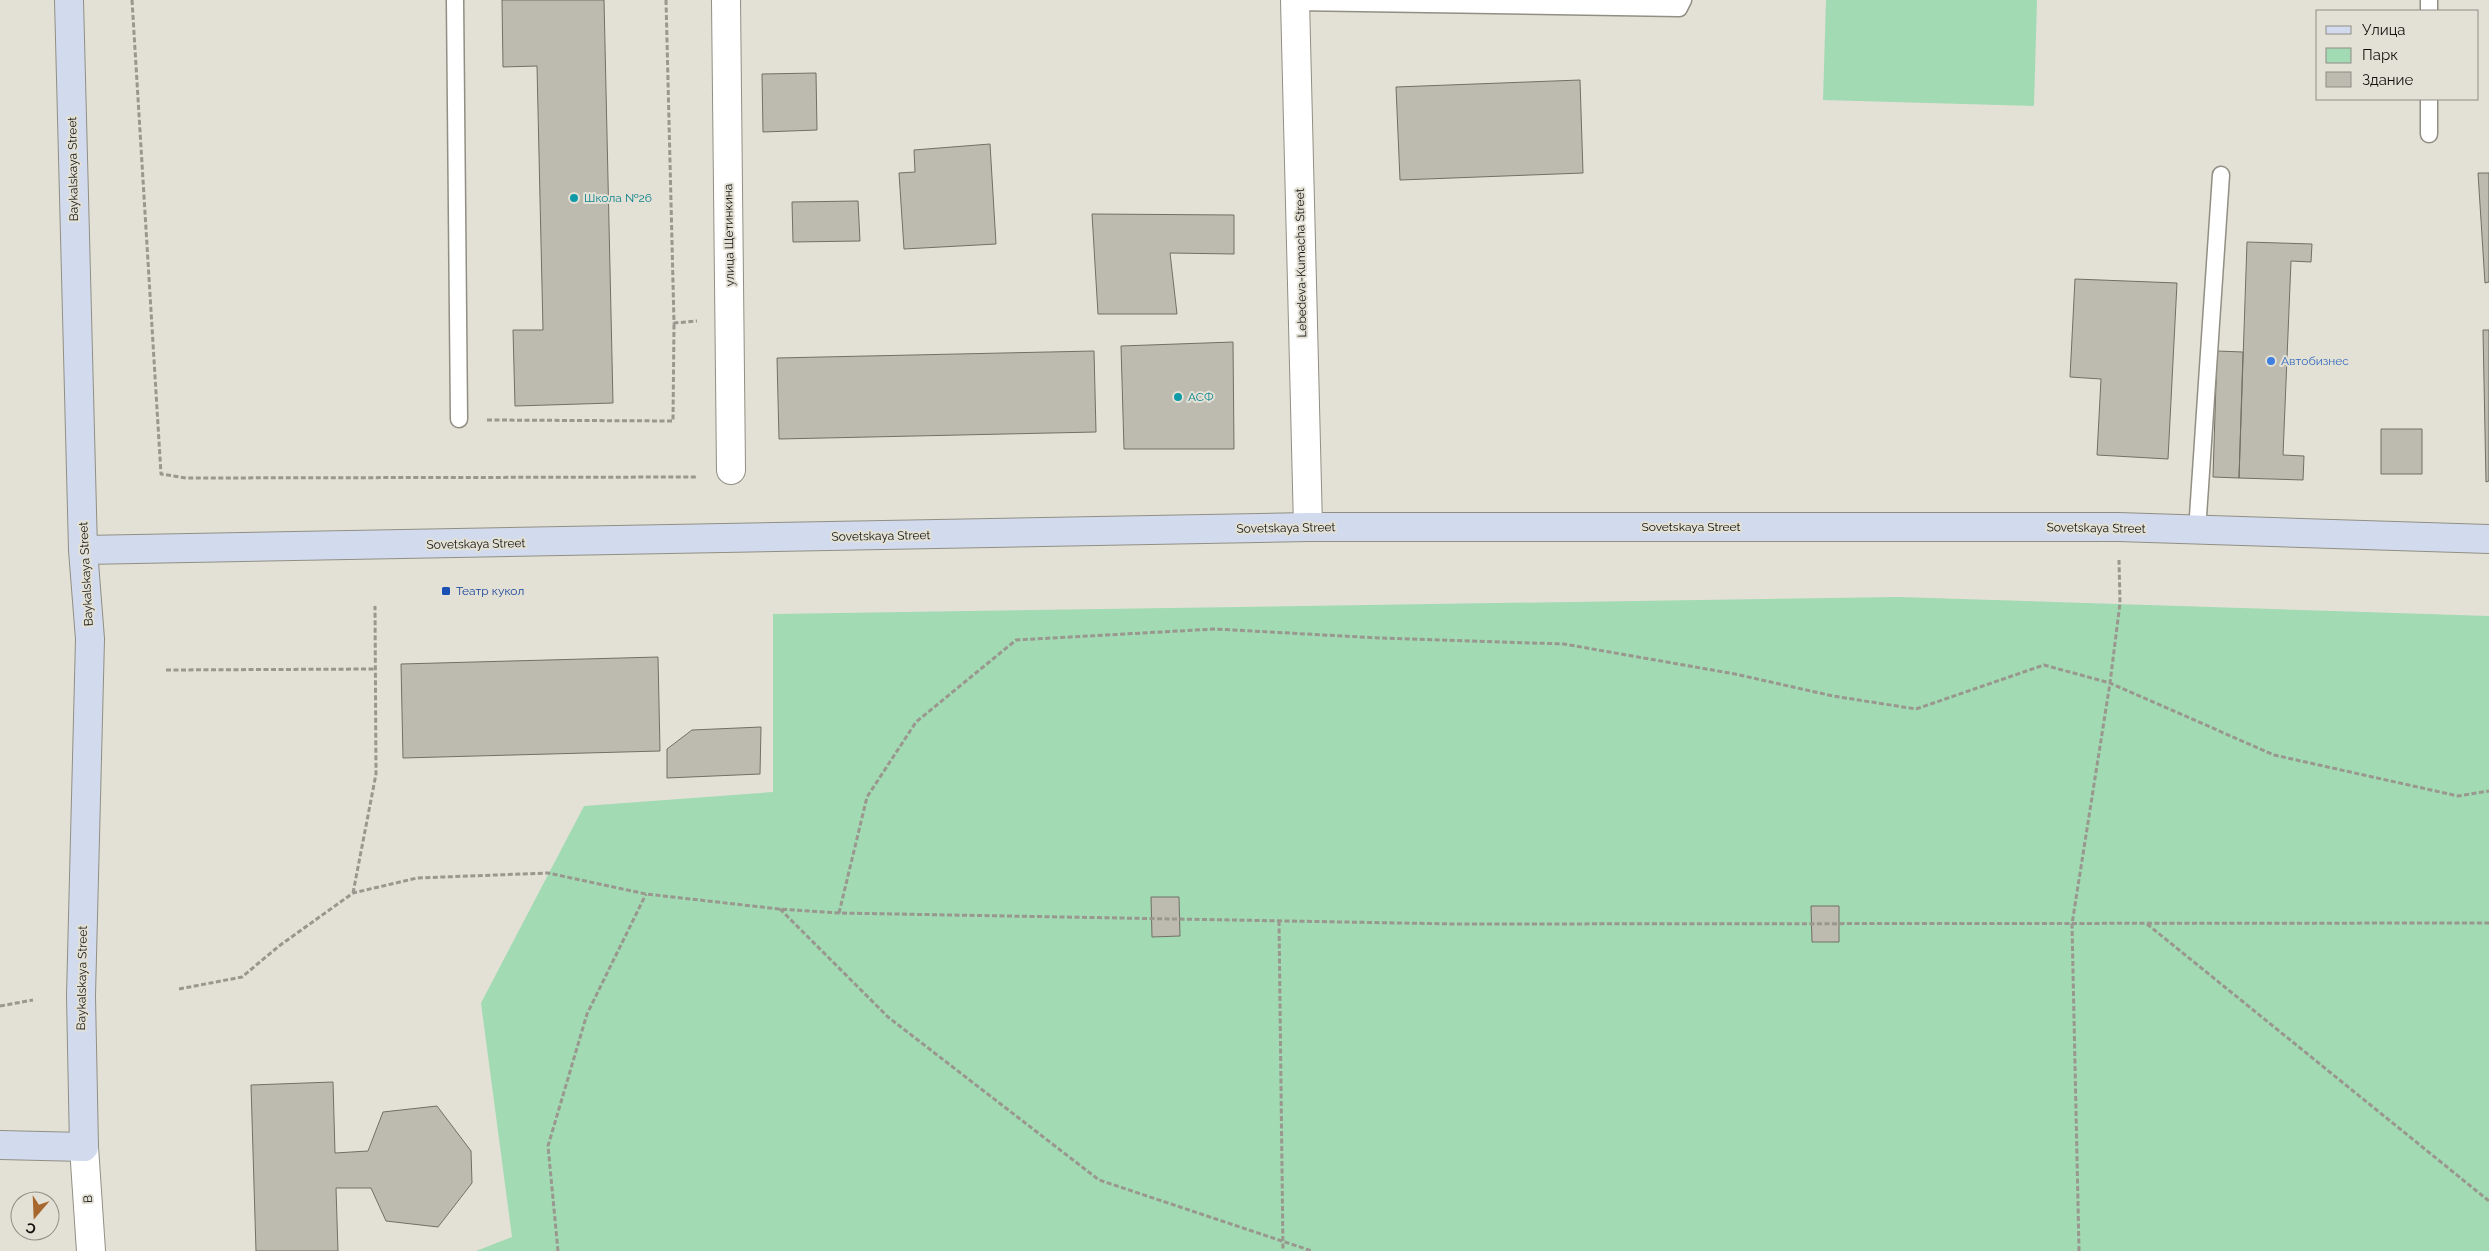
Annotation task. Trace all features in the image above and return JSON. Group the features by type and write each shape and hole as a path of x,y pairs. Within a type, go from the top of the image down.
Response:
{"main road":[{"name":"Baykalskaya Street","path":"69,0 83,550 90,639 81,996 84,1147"},
{"name":"Sovetskaya Street","path":"83,550 1308,527 2118,527 2489,539"},
{"path":"0,1145 84,1147"}],"street":[{"name":"улица Щетинкина","path":"726,0 732,470"},
{"name":"Lebedeva-Kumacha Street","path":"1295,1 1308,527"},
{"name":"B","path":"84,1147 91,1251"}],"lane":[{"path":"455,0 459,419"},
{"path":"1295,1 1679,8 1683,0"},
{"path":"2429,100 2429,134"},
{"path":"2197,531 2221,176"}],"path":[{"path":"459,419 673,421 674,322 666,0"},
{"path":"674,322 703,321"},
{"path":"2079,1251 2072,924 2110,683 2120,603 2118,527"},
{"path":"353,893 376,774 375,606"},
{"path":"839,913 868,797 873,788 916,722 1016,640 1215,629 1379,638 1564,644 1735,674 1834,696 1916,709 2044,665 2110,683 2274,754 2458,796 2489,791"},
{"path":"166,670 375,669"},
{"path":"179,989 242,977 279,946 353,893 416,878 548,873 646,894 779,909 839,913 1456,924 2489,923"},
{"path":"558,1251 548,1146 586,1014 646,894"},
{"path":"779,909 888,1017 1099,1180 1312,1251"},
{"path":"1279,921 1283,1251"},
{"path":"2147,924 2489,1200"},
{"path":"0,1006 33,1000"}],"green space":[{"path":"1826,0 2037,0 2034,106 1823,100"},
{"path":"1898,597 2489,616 2489,1251 476,1251 512,1237 481,1003 584,806 773,792 773,614"}],"building":[{"name":"Школа №26","path":"502,0 604,0 613,403 515,406 513,330 543,330 537,66 503,67"},
{"path":"816,73 817,130 763,132 762,74"},
{"path":"1580,80 1583,173 1400,180 1396,87"},
{"path":"990,144 996,244 904,249 899,173 915,172 914,150"},
{"path":"2478,173 2489,173 2489,282 2485,283"},
{"path":"858,201 860,241 793,242 792,202"},
{"path":"1092,214 1234,215 1234,254 1170,253 1177,314 1098,314"},
{"path":"2247,242 2312,244 2311,262 2291,261 2283,455 2304,456 2303,480 2239,478"},
{"path":"2075,279 2177,283 2168,459 2097,455 2101,379 2070,377"},
{"path":"2483,330 2489,330 2489,481 2486,482"},
{"name":"АСФ","path":"1233,342 1234,449 1124,449 1121,346"},
{"path":"1094,351 1096,432 779,439 777,358"},
{"path":"2217,351 2243,352 2239,478 2213,477"},
{"path":"2381,429 2422,429 2422,474 2381,474"},
{"path":"658,657 660,751 403,758 401,664"},
{"path":"761,727 760,774 667,778 667,749 692,730"},
{"path":"1151,897 1179,897 1180,936 1152,937"},
{"path":"1811,906 1839,906 1839,942 1812,942"},
{"path":"333,1082 335,1153 368,1151 383,1112 437,1106 471,1151 472,1183 438,1227 386,1221 371,1188 336,1188 338,1251 256,1251 251,1085"}],"place":[{"name":"Школа №26","path":"574,198"},
{"name":"Автобизнес","path":"2271,361"},
{"name":"АСФ","path":"1178,397"},
{"name":"Театр кукол","path":"446,591"}]}
